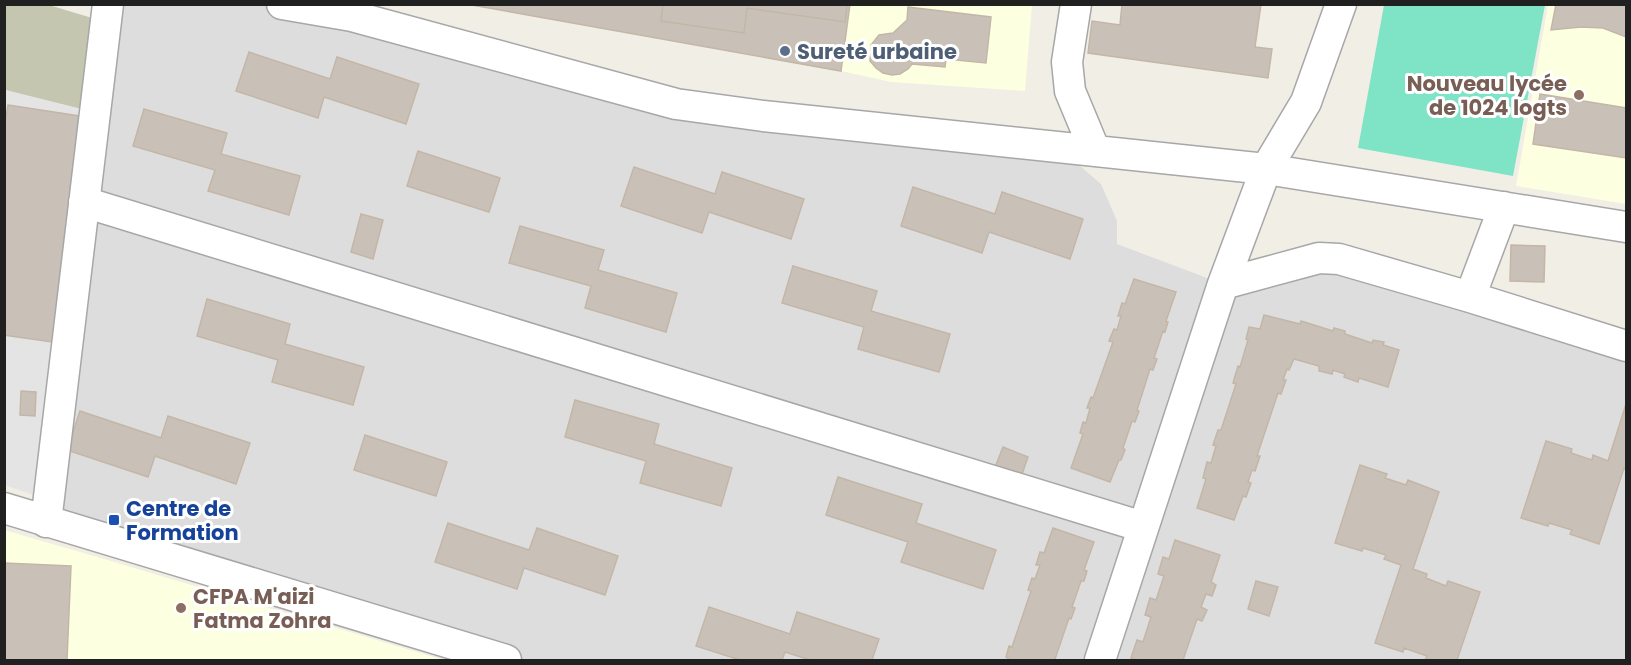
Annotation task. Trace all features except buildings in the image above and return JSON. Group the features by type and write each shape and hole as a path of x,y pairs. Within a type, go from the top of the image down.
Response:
{"street":[{"path":"46,522 108,4"},
{"path":"282,4 353,10 676,104 763,116 1266,169 1626,227"},
{"path":"1076,4 1067,62 1070,91 1095,151"},
{"path":"1100,660 1223,284 1266,169 1306,102 1341,4"},
{"path":"84,202 1143,527"},
{"path":"1470,297 1504,207"},
{"path":"1223,284 1319,258 1339,259 1626,346"},
{"path":"4,508 506,660"}],"shaded area":[{"path":"5,5 49,5 92,18 81,109 5,90"},
{"path":"108,5 282,5 571,76 1058,147 1101,184 1117,221 1117,244 1223,284 1295,263 1626,346 1626,660 506,660 46,522"},
{"path":"850,5 1032,5 1025,91 891,82 841,71"},
{"name":"Nouveau lycée de 1024 logts","path":"1548,5 1626,5 1626,204 1516,186"},
{"path":"5,90 81,109 36,496 5,485"},
{"name":"CFPA M'aizi Fatma Zohra","path":"4,530 94,556 444,660 5,660"}],"green space":[{"path":"1384,5 1545,5 1513,176 1358,148"}],"place":[{"name":"Sureté urbaine","path":"785,51"},
{"name":"Nouveau lycée de 1024 logts","path":"1579,95"},
{"name":"Centre de Formation","path":"114,520"},
{"name":"CFPA M'aizi Fatma Zohra","path":"181,608"}]}
